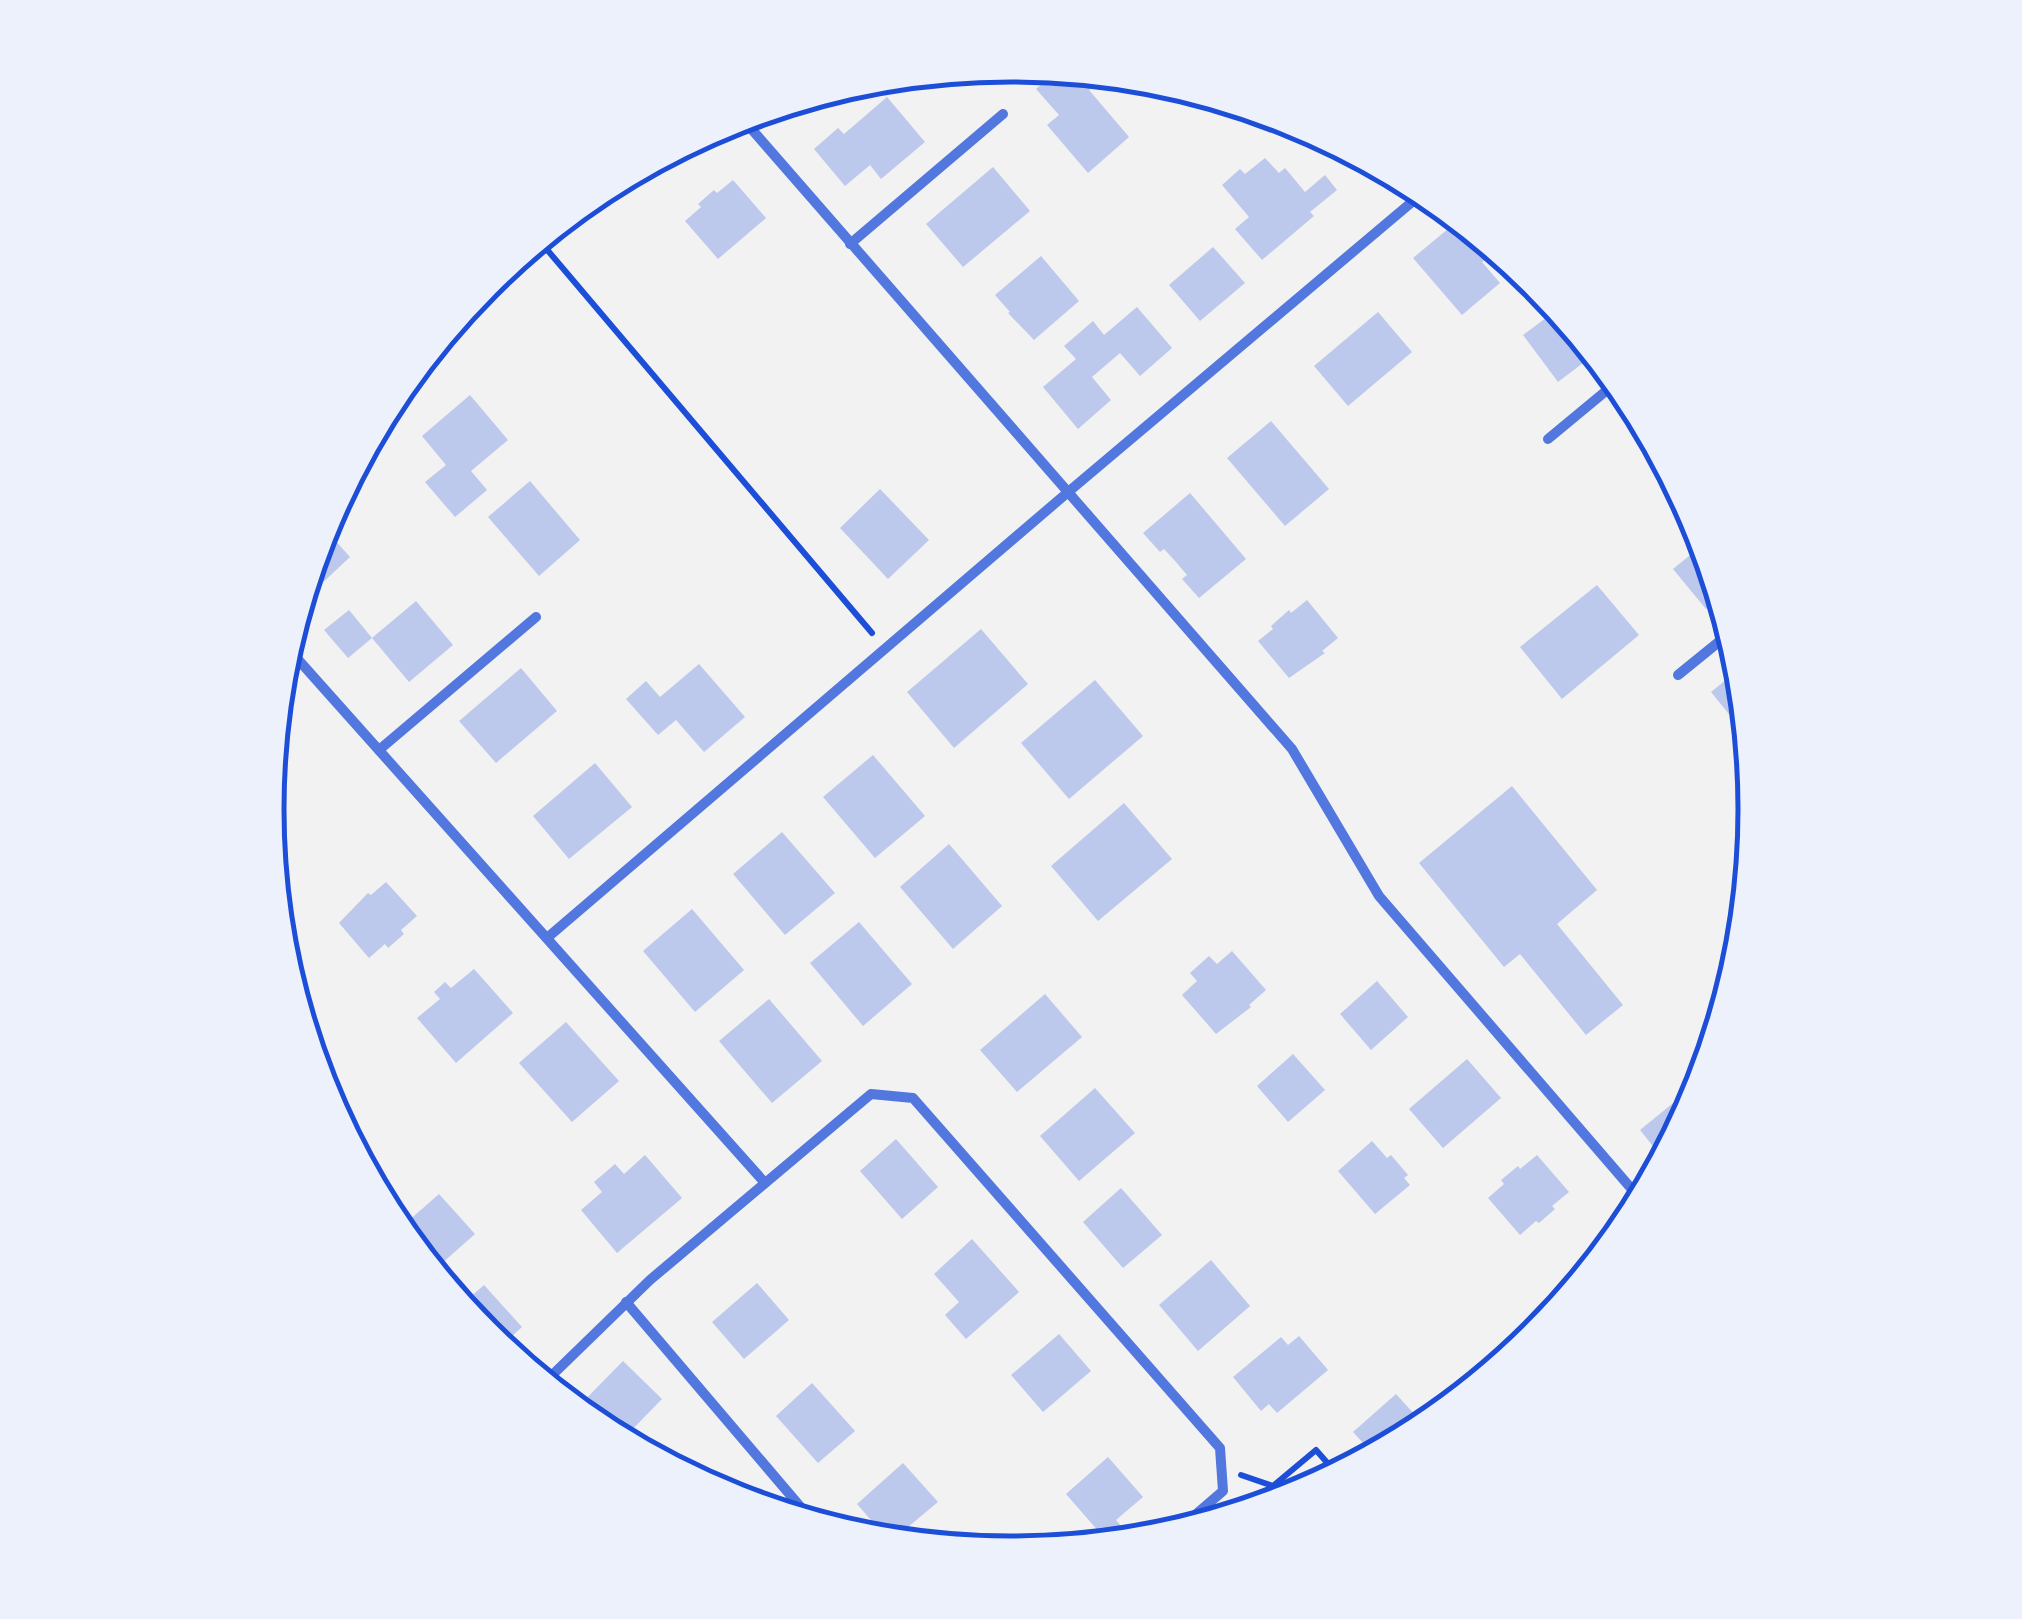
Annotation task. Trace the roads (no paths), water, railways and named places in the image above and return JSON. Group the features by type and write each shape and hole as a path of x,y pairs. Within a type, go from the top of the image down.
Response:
{"street":[{"path":"850,244 1003,114"},
{"path":"753,130 1292,749 1379,896 1631,1188"},
{"path":"547,938 1411,203"},
{"path":"1548,440 1605,392"},
{"path":"379,750 536,617"},
{"path":"1678,675 1718,643"},
{"path":"300,661 766,1183"},
{"path":"553,1374 626,1302 870,1094 914,1098 1220,1448 1223,1491 1198,1512"},
{"path":"626,1302 800,1505"}]}
